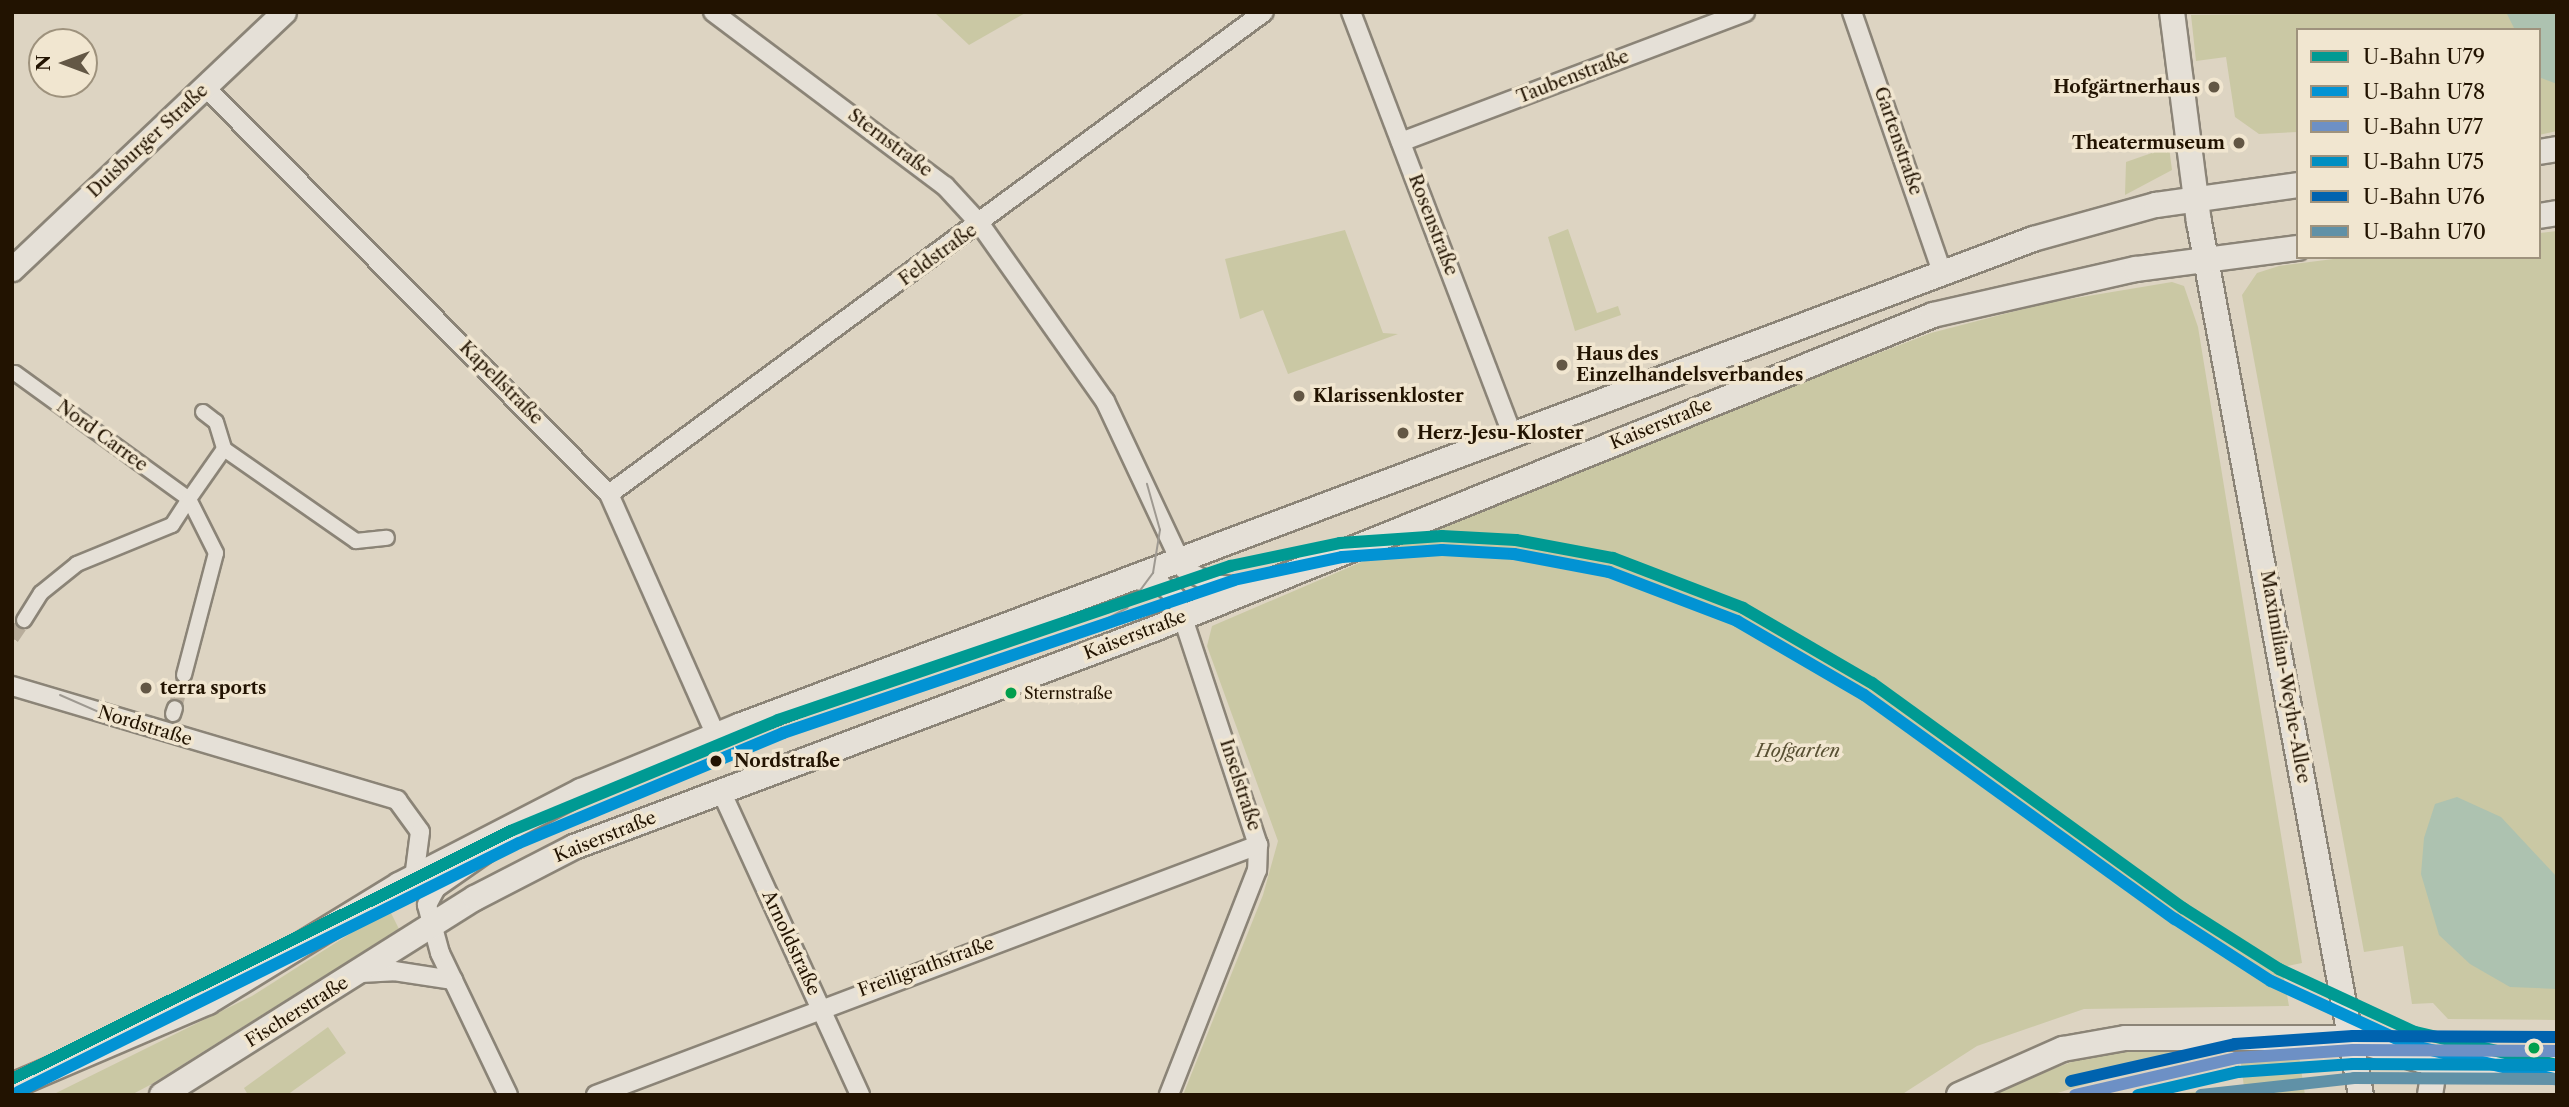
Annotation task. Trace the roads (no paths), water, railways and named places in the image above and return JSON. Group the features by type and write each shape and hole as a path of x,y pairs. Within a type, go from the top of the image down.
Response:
{"main road":[{"name":"Maximilian-Weyhe-Allee","path":"2172,12 2196,199 2361,1095"},
{"path":"12,1086 208,1002 414,878 596,783 1942,272 2079,224 2196,199 2296,185"},
{"name":"Kaiserstraße","path":"430,927 574,847 1185,616 1933,315 2071,281 2296,247"},
{"name":"Fischerstraße","path":"162,1095 361,973 430,927"},
{"path":"1959,1095 2037,1058 2096,1042 2180,1035 2349,1038 2421,1060 2557,1065"},
{"path":"2430,1095 2433,1076 2453,1062"}],"street":[{"name":"Duisburger Straße","path":"12,269 284,12"},
{"name":"Sternstraße","path":"713,12 906,153 980,223 1105,401 1180,562"},
{"name":"Feldstraße","path":"609,494 1264,12"},
{"name":"Rosenstraße","path":"1351,12 1513,437"},
{"name":"Taubenstraße","path":"1401,142 1745,12"},
{"name":"Gartenstraße","path":"1852,12 1942,272"},
{"name":"Kapellstraße","path":"205,87 609,494 716,736"},
{"name":"Nord Carree","path":"15,373 189,499 216,553 184,675"},
{"path":"203,412 216,422 225,449 356,541 387,538"},
{"path":"24,620 41,593 77,564 172,525 225,449"},
{"path":"1180,562 1212,584 1254,588"},
{"name":"Inselstraße","path":"1135,580 1170,589 1185,616 1258,845 1257,870 1169,1095"},
{"name":"Nordstraße","path":"12,686 397,800 420,832 414,878"},
{"name":"Arnoldstraße","path":"721,791 860,1095"},
{"path":"508,1095 430,927 427,905 436,888 537,816"},
{"name":"Freiligrathstraße","path":"596,1095 820,1006 1258,845"},
{"path":"361,973 394,971 453,980"}],"tunnel":[{"path":"12,638 24,620"},
{"path":"175,708 184,675"}],"tram line":[{"path":"1084,631 1127,608 1153,573 1160,530 1147,484"},
{"path":"60,695 131,726"}],"metro line":[{"name":"U79","path":"12,1079 513,830 778,720 1230,566 1340,543 1442,536 1516,540 1613,558 1743,608 1872,683 2183,908 2279,969 2415,1032 2557,1065"},
{"name":"U78","path":"18,1092 519,843 783,733 1234,580 1342,557 1442,550 1514,554 1609,572 1737,621 1864,695 2175,919 2271,981 2410,1045 2554,1079"},
{"name":"U76","path":"2071,1081 2235,1044 2353,1036 2557,1037"},
{"name":"U77","path":"2075,1095 2236,1058 2353,1050 2557,1051"},
{"name":"U75","path":"2138,1095 2238,1072 2353,1064 2557,1065"},
{"name":"U70","path":"2201,1095 2354,1078 2557,1079"}],"place":[{"name":"Hofgärtnerhaus","path":"2214,87"},
{"name":"Theatermuseum","path":"2239,143"},
{"name":"Haus des Einzelhandelsverbandes","path":"1562,365"},
{"name":"Klarissenkloster","path":"1299,396"},
{"name":"Herz-Jesu-Kloster","path":"1403,433"},
{"name":"terra sports","path":"146,688"},
{"name":"Sternstraße","path":"1011,693"},
{"name":"Nordstraße","path":"716,761"}],"park label":[{"name":"Hofgarten","path":"1798,751"}]}
